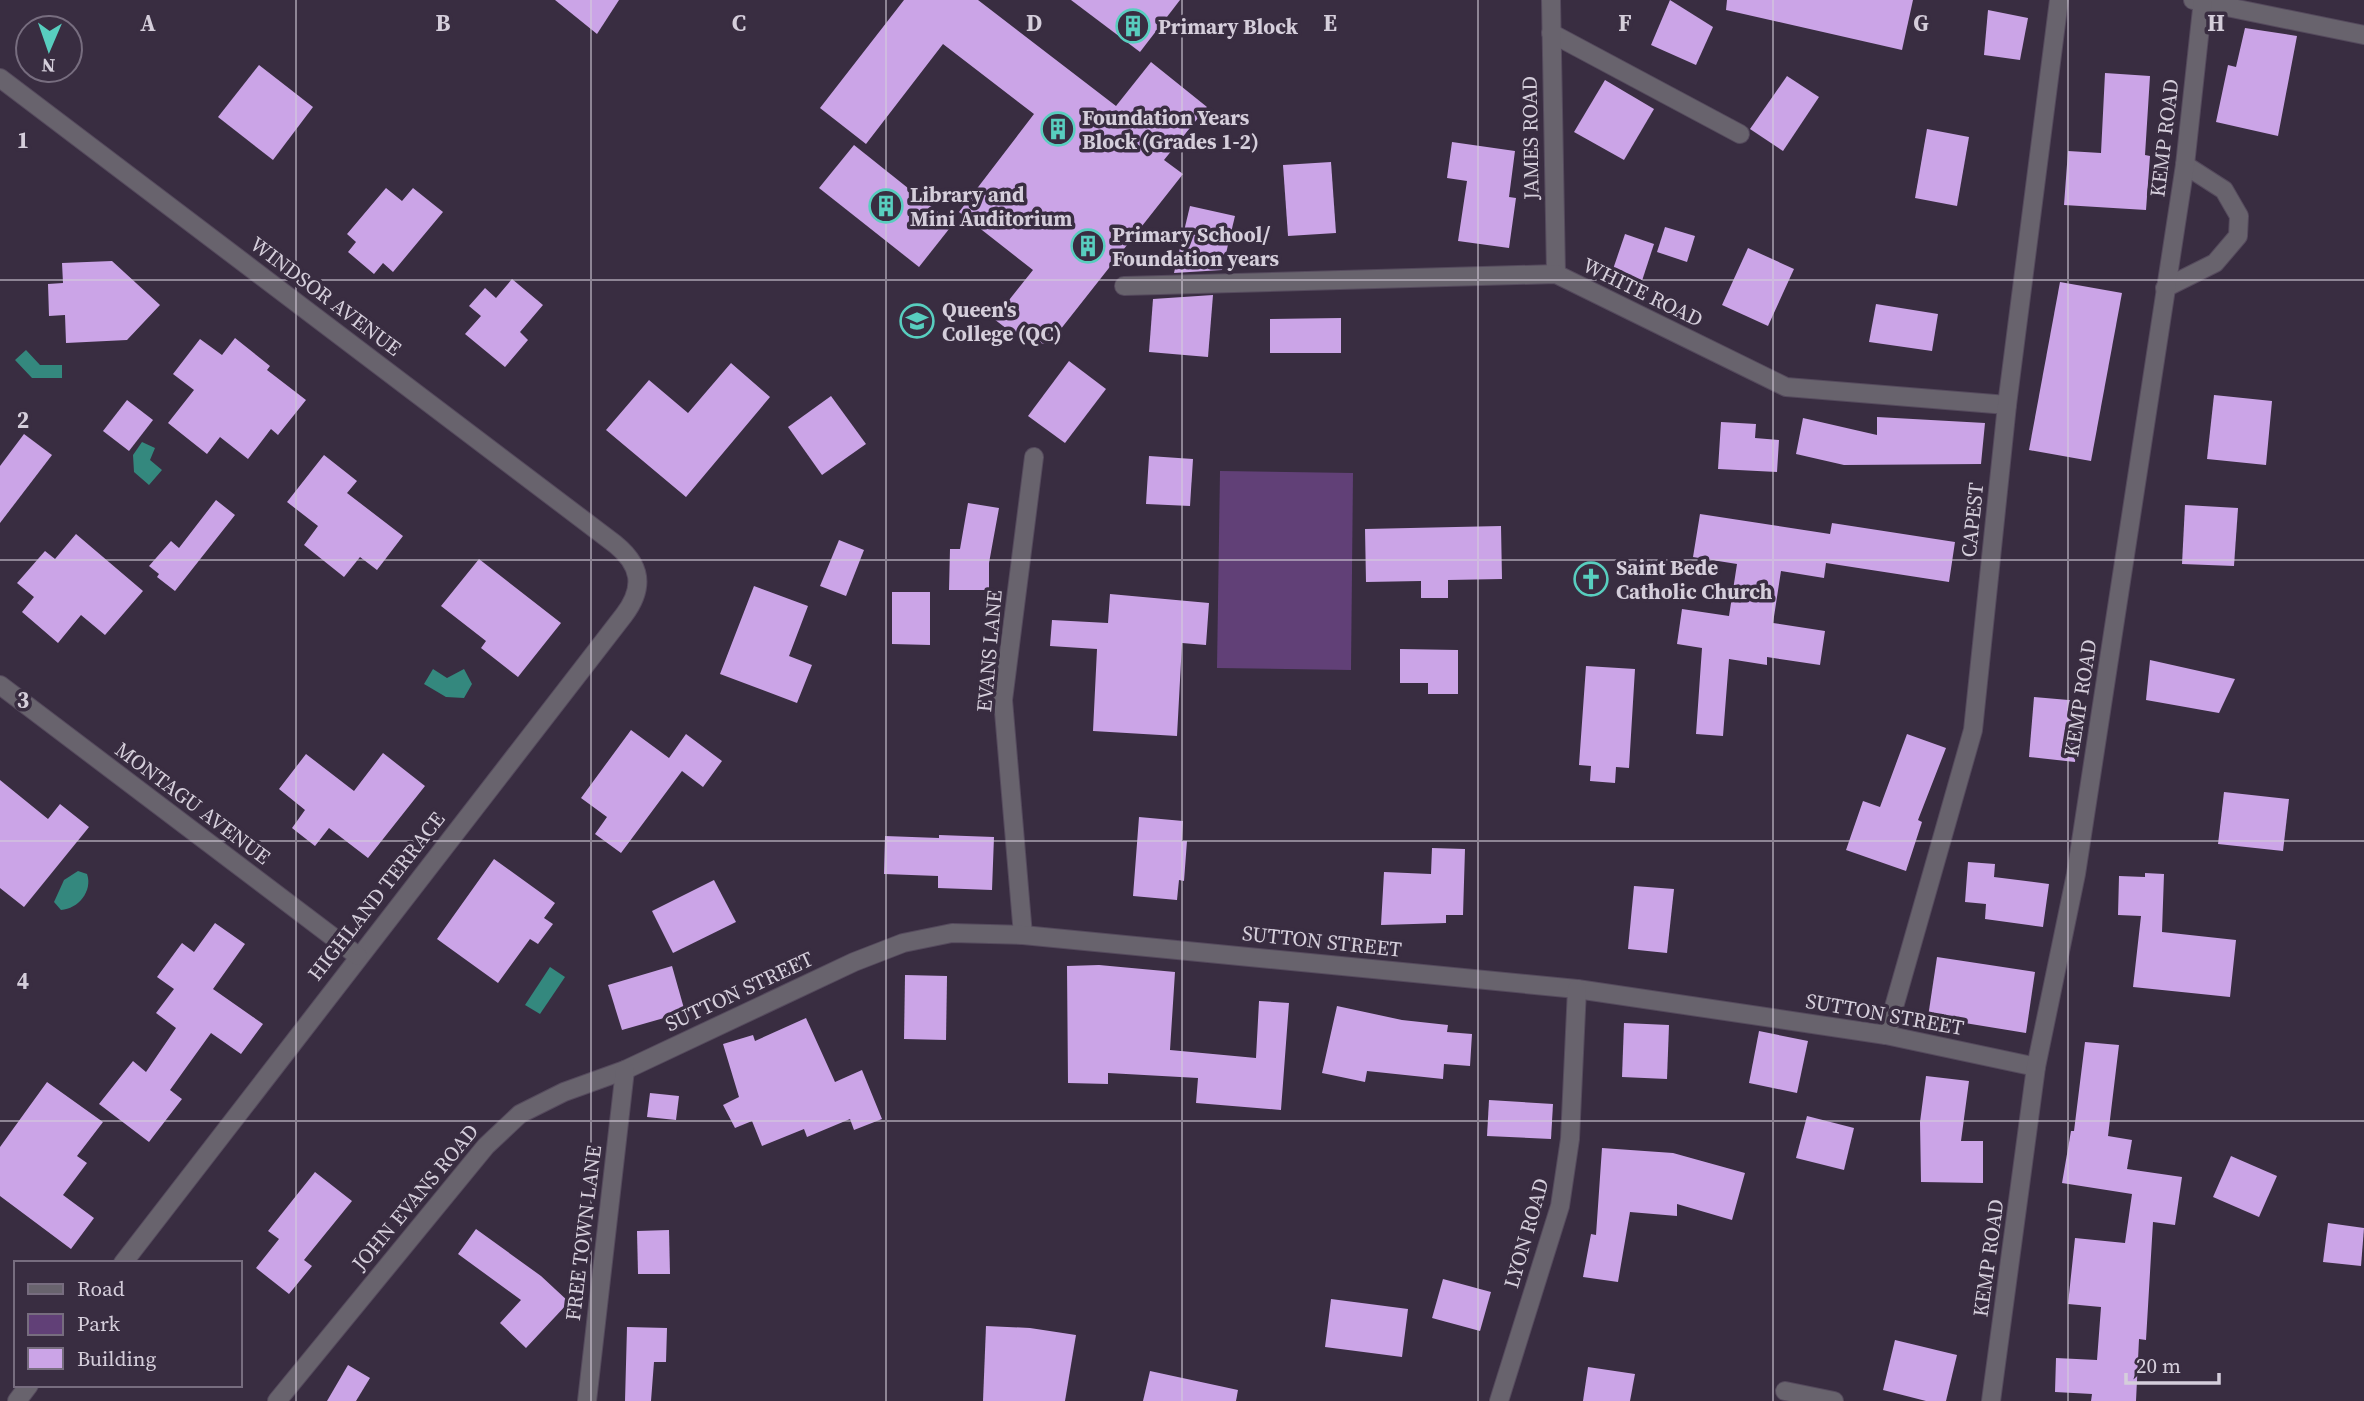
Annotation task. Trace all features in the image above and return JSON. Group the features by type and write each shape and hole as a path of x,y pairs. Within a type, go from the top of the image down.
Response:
{"street":[{"name":"JAMES ROAD","path":"1551,0 1556,274"},
{"name":"CAPEST","path":"1886,1035 1973,730 2007,405 2059,0"},
{"path":"2193,0 2364,35"},
{"name":"KEMP ROAD","path":"1991,1401 2036,1067 2076,874 2185,165 2203,0"},
{"path":"1550,33 1740,134"},
{"name":"WINDSOR AVENUE","path":"0,78 625,552"},
{"path":"2165,288 2215,263 2238,236 2239,216 2224,190 2185,165"},
{"name":"WHITE ROAD","path":"1124,286 1556,274 1786,387 2007,405"},
{"name":"EVANS LANE","path":"1023,934 1003,701 1034,457"},
{"name":"HIGHLAND TERRACE","path":"125,1261 632,605 639,577 633,560 625,552"},
{"name":"MONTAGU AVENUE","path":"0,685 358,956"},
{"name":"SUTTON STREET","path":"625,1070 854,962 903,943 952,933 1023,934 1577,989 1886,1035 2036,1067"},
{"name":"LYON ROAD","path":"1499,1401 1560,1206 1570,1139 1577,989"},
{"name":"JOHN EVANS ROAD","path":"277,1401 486,1146 520,1114 564,1092 625,1070"},
{"name":"FREE TOWN LANE","path":"587,1401 625,1070"},
{"path":"1785,1391 1834,1401"}],"green space":[{"path":"1220,471 1353,473 1351,670 1217,668"}],"shaded area":[{"path":"26,350 40,365 62,365 62,378 32,378 15,360"},
{"path":"142,442 155,448 150,460 162,470 149,485 134,472 133,455"},
{"path":"433,669 447,678 464,669 472,684 464,698 446,697 424,684"},
{"path":"78,871 87,874 86,893 78,903 61,910 54,902 64,880"},
{"path":"550,967 565,977 540,1014 525,1005"}],"building":[{"path":"555,0 619,0 597,34"},
{"path":"904,0 978,0 1116,106 1151,62 1207,107 1164,160 1183,174 1049,344 1024,342 994,319 1033,270 959,212 1034,114 943,44 866,144 820,108"},
{"name":"Primary Block","path":"1071,0 1180,0 1140,52"},
{"path":"1670,0 1713,27 1696,65 1651,45"},
{"path":"1727,0 1913,0 1902,50 1726,10"},
{"path":"1988,10 2028,18 2020,60 1984,55"},
{"path":"2245,28 2297,36 2278,136 2216,122 2228,65 2236,67"},
{"path":"259,65 313,107 273,160 218,117"},
{"path":"2105,73 2150,76 2145,155 2150,156 2146,210 2064,205 2068,151 2101,153"},
{"path":"1787,76 1819,97 1783,151 1750,129"},
{"path":"1605,80 1654,109 1624,160 1574,132"},
{"path":"1927,129 1969,137 1957,206 1915,198"},
{"path":"1452,142 1515,151 1509,197 1516,198 1509,248 1458,241 1467,181 1447,178"},
{"name":"Library and Mini Auditorium","path":"854,145 953,224 919,267 819,188"},
{"path":"1331,162 1336,233 1288,236 1283,165"},
{"path":"386,188 402,201 413,188 443,212 393,272 383,263 374,274 348,252 356,242 347,234"},
{"path":"1190,206 1235,216 1222,270 1174,273"},
{"path":"1665,227 1695,236 1687,262 1657,252"},
{"path":"1625,234 1654,244 1640,287 1610,278"},
{"path":"1748,248 1794,269 1768,326 1722,305"},
{"path":"112,261 160,305 127,340 66,343 65,315 49,316 48,284 63,283 62,263"},
{"path":"512,279 543,305 520,332 528,340 505,367 465,334 481,316 469,306 485,288 496,298"},
{"path":"2060,282 2122,293 2091,461 2029,450"},
{"path":"1213,295 1208,357 1149,352 1153,299"},
{"path":"1876,304 1938,314 1932,351 1869,342"},
{"path":"1341,318 1341,353 1270,353 1270,319"},
{"path":"235,338 270,366 267,370 306,400 278,435 271,429 248,459 220,437 207,454 168,423 194,390 173,374 200,339 222,355"},
{"path":"1069,361 1106,389 1065,443 1028,416"},
{"path":"731,363 770,397 686,497 606,430 649,380 688,413"},
{"path":"2214,395 2272,401 2266,465 2207,459"},
{"path":"831,396 866,444 822,475 788,427"},
{"path":"127,400 153,420 129,451 103,431"},
{"path":"1877,417 1985,423 1981,464 1844,465 1796,454 1803,418 1877,435"},
{"path":"1721,422 1756,424 1755,438 1779,440 1777,472 1718,469"},
{"path":"24,434 52,455 0,523 0,466"},
{"path":"324,455 357,481 347,493 403,536 377,570 360,557 344,577 304,545 318,526 287,502"},
{"path":"1149,456 1193,459 1190,506 1146,504"},
{"path":"216,500 235,515 175,591 157,577 159,574 149,566 171,541 179,548"},
{"path":"968,503 999,508 989,563 989,590 949,590 950,549 960,549"},
{"path":"2185,505 2238,508 2234,566 2182,564"},
{"path":"1700,514 1830,534 1832,523 1955,542 1949,582 1826,563 1824,578 1781,571 1773,623 1825,631 1820,665 1767,657 1767,665 1729,659 1723,736 1696,734 1702,648 1677,644 1682,609 1729,616 1737,564 1693,557"},
{"path":"1501,526 1502,579 1448,580 1448,598 1421,598 1421,581 1366,582 1365,529"},
{"path":"76,534 143,591 105,635 81,615 58,643 22,612 34,597 17,583 45,551 55,559"},
{"path":"839,540 864,550 846,596 820,586"},
{"path":"479,559 561,623 518,677 481,648 486,641 441,606"},
{"path":"754,586 808,606 789,656 812,665 797,703 720,674"},
{"path":"892,592 930,592 930,645 892,644"},
{"path":"1110,594 1209,603 1206,645 1182,643 1177,736 1093,731 1097,649 1050,646 1052,620 1108,623"},
{"path":"1400,649 1458,650 1458,694 1428,694 1428,683 1400,683"},
{"path":"2150,660 2235,679 2219,713 2146,700"},
{"path":"1586,666 1635,669 1629,768 1616,767 1615,783 1590,781 1591,766 1579,765"},
{"path":"2034,697 2080,701 2075,762 2029,757"},
{"path":"631,730 669,758 686,734 722,761 703,787 682,771 621,853 595,834 607,817 581,798"},
{"path":"1907,734 1946,748 1918,820 1922,822 1906,871 1846,850 1863,801 1880,807"},
{"path":"383,753 425,786 368,858 329,828 315,846 292,828 305,810 279,789 306,754 354,791"},
{"path":"0,780 48,819 60,804 89,827 24,907 0,888"},
{"path":"2224,792 2289,799 2283,851 2218,844"},
{"path":"1139,817 1183,821 1182,841 1187,841 1184,881 1179,880 1177,900 1133,896"},
{"path":"939,835 994,837 992,890 938,888 938,876 884,874 885,836 939,838"},
{"path":"1432,848 1465,849 1463,915 1446,915 1446,923 1381,925 1384,872 1431,874"},
{"path":"494,859 555,903 544,918 553,924 538,944 530,939 498,983 437,939"},
{"path":"1968,862 1995,864 1994,877 2049,884 2043,927 1985,919 1986,904 1965,902"},
{"path":"2145,873 2164,874 2162,932 2236,940 2230,997 2133,987 2141,916 2118,915 2119,876 2145,877"},
{"path":"714,880 736,922 673,953 652,911"},
{"path":"1634,886 1674,889 1667,953 1628,949"},
{"path":"215,923 245,944 213,989 263,1024 241,1054 211,1033 170,1090 182,1099 149,1142 99,1104 133,1061 146,1072 176,1028 156,1013 174,989 157,977 182,943 194,952"},
{"path":"1937,957 2035,972 2026,1033 1928,1017"},
{"path":"1099,965 1175,972 1170,1050 1256,1058 1259,1001 1289,1003 1281,1110 1196,1103 1198,1078 1108,1073 1108,1084 1068,1083 1067,966"},
{"path":"672,966 685,1012 622,1030 608,985"},
{"path":"905,975 947,976 946,1040 904,1039"},
{"path":"1337,1006 1402,1020 1448,1025 1447,1032 1472,1034 1470,1066 1444,1064 1443,1079 1367,1071 1365,1082 1322,1073"},
{"path":"806,1018 835,1082 862,1070 882,1119 854,1130 850,1119 807,1137 804,1129 762,1146 752,1121 735,1128 723,1105 739,1097 723,1044 753,1035 755,1041"},
{"path":"1624,1023 1669,1025 1667,1079 1622,1077"},
{"path":"1759,1031 1808,1041 1797,1093 1749,1083"},
{"path":"2085,1042 2119,1045 2108,1136 2132,1140 2127,1169 2182,1177 2175,1225 2153,1222 2146,1340 2139,1339 2136,1401 2091,1401 2092,1394 2055,1392 2056,1358 2097,1360 2101,1307 2068,1304 2075,1238 2125,1243 2132,1194 2062,1183 2071,1131 2074,1131"},
{"path":"1926,1076 1969,1081 1961,1141 1983,1141 1983,1183 1921,1182 1920,1122"},
{"path":"47,1082 103,1122 77,1156 87,1163 63,1195 94,1218 71,1249 0,1196 0,1147"},
{"path":"650,1093 679,1096 676,1120 647,1117"},
{"path":"1489,1100 1553,1104 1551,1139 1487,1136"},
{"path":"1807,1116 1854,1128 1844,1170 1796,1158"},
{"path":"1602,1148 1673,1153 1745,1173 1732,1220 1677,1204 1677,1216 1630,1212 1618,1282 1583,1277 1591,1234 1596,1235"},
{"path":"2231,1156 2277,1176 2259,1217 2213,1197"},
{"path":"315,1172 352,1201 304,1260 312,1266 289,1294 256,1268 279,1239 268,1231"},
{"path":"2328,1223 2364,1228 2361,1266 2323,1262"},
{"path":"476,1229 541,1276 569,1302 526,1348 500,1323 521,1300 458,1254"},
{"path":"669,1230 670,1274 638,1274 637,1231"},
{"path":"1443,1279 1491,1292 1480,1331 1432,1318"},
{"path":"1331,1299 1408,1309 1402,1357 1325,1347"},
{"path":"986,1326 1030,1328 1076,1335 1065,1401 983,1401"},
{"path":"627,1327 667,1328 666,1362 654,1362 651,1401 625,1401"},
{"path":"1895,1340 1957,1355 1946,1401 1926,1401 1883,1390"},
{"path":"348,1365 370,1378 356,1401 327,1401"},
{"path":"1588,1367 1635,1374 1630,1401 1583,1401"},
{"path":"1150,1371 1238,1390 1236,1401 1143,1401"}],"place":[{"name":"Primary Block","path":"1133,26"},
{"name":"Foundation Years Block (Grades 1-2)","path":"1058,129"},
{"name":"Library and Mini Auditorium","path":"886,206"},
{"name":"Primary School/ Foundation years","path":"1088,246"},
{"name":"Queen's College (QC)","path":"917,321"},
{"name":"Saint Bede Catholic Church","path":"1591,579"}]}
